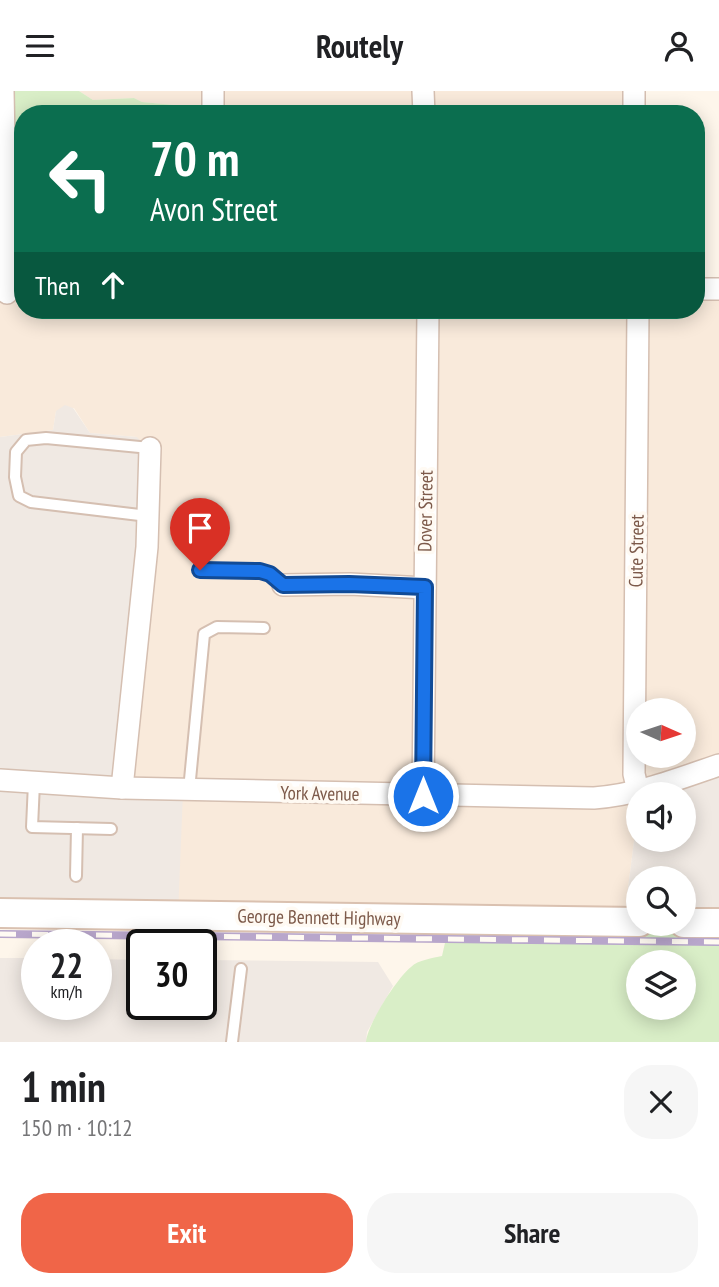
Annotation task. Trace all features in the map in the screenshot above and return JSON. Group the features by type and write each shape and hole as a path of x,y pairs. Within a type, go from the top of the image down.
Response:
{"main road":[{"name":"George Bennett Highway","path":"0,913 626,922"},
{"path":"696,923 719,923"}],"street":[{"path":"3,91 10,293"},
{"name":"Dover Street","path":"423,796 428,319"},
{"name":"Cute Street","path":"636,782 638,319"},
{"path":"122,788 147,547 150,448"},
{"path":"283,585 425,587"},
{"name":"York Avenue","path":"668,782 719,765"},
{"name":"York Avenue","path":"0,780 122,788 423,796 594,798 626,795"}],"lane":[{"path":"148,516 31,502 19,496 15,477 16,451 26,440 46,438 150,448"},
{"path":"200,570 260,571 270,574 283,585"},
{"path":"189,790 204,634 217,627 264,628"},
{"path":"34,783 32,827 111,829"},
{"path":"76,876 77,828"},
{"path":"232,1042 241,969"}],"shaded area":[{"path":"79,91 627,91 627,105 173,105 142,102 134,98 93,100"},
{"path":"705,291 719,291 719,765 676,782 626,782 626,852 633,852 631,866 626,866 624,920 178,915 126,787 137,437 90,433 74,408 56,411 53,430 0,437 0,297 14,297 14,319 705,319"},
{"path":"65,405 73,408 90,433 137,437 147,449 122,785 183,792 178,915 0,913 0,437 53,430 56,411"},
{"path":"719,765 719,924 696,923 696,866 631,866 633,852 696,852 696,782 668,782"},
{"path":"0,958 21,958 21,1020 112,1020 112,959 126,960 126,1020 217,1020 217,960 378,962 393,986 367,1032 366,1042 0,1042"}],"green space":[{"path":"0,91 79,91 93,100 134,98 142,102 174,105 14,105 14,297 0,297"},
{"path":"450,921 626,923 626,936 696,936 696,924 719,924 719,1042 366,1042 377,1014 391,991 411,967 442,956"}],"railway":[{"path":"0,934 719,942"}],"route":[{"path":"200,570 260,571 270,574 283,585 425,587 423,796"}]}
